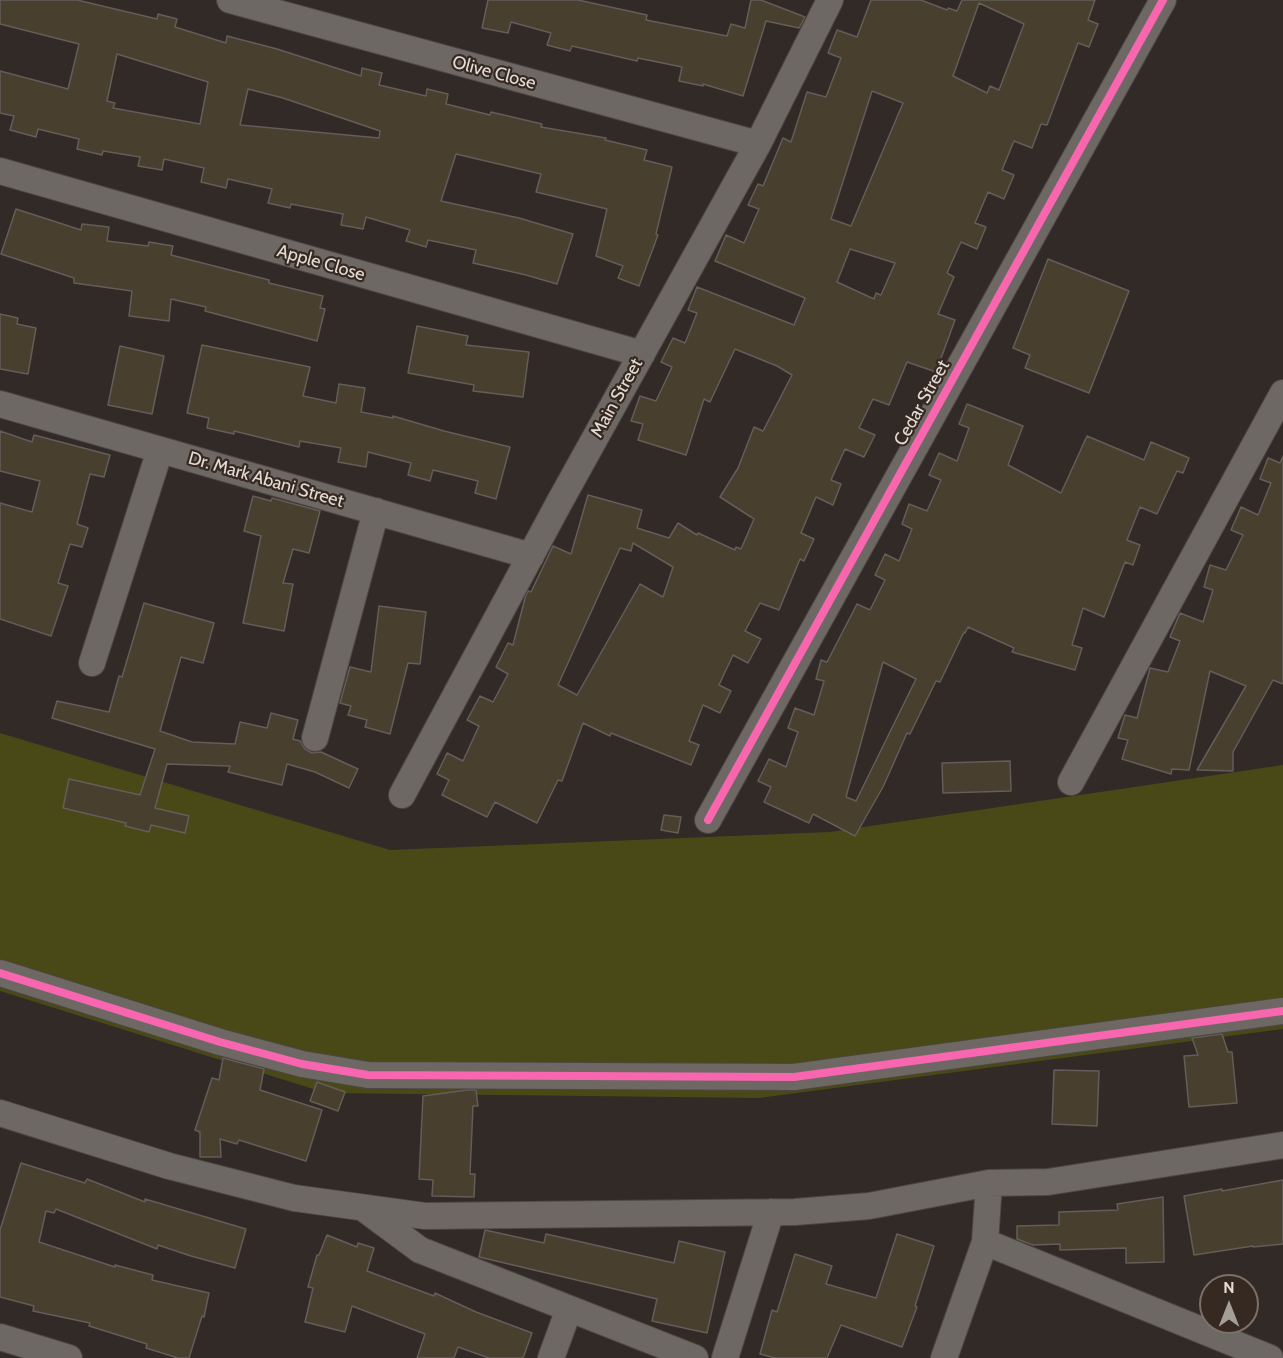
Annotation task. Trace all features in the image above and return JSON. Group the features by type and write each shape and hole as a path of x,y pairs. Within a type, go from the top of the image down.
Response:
{"street":[{"name":"Olive Close","path":"230,0 758,144"},
{"name":"Main Street","path":"402,795 758,144 830,0"},
{"name":"Cedar Street","path":"708,820 1162,0"},
{"name":"Apple Close","path":"0,171 642,354"},
{"path":"1071,782 1283,393"},
{"name":"Dr. Mark Abani Street","path":"0,404 531,556"},
{"path":"92,663 160,450"},
{"path":"315,738 376,511"},
{"path":"0,973 220,1042 302,1064 368,1075 794,1077 1283,1011"},
{"path":"1,1119 294,1198 425,1216 771,1212 869,1206 989,1183 1048,1182 1283,1145"},
{"path":"944,1358 984,1242 989,1183"},
{"path":"363,1207 420,1250 695,1358"},
{"path":"725,1358 771,1212"},
{"path":"984,1242 1270,1358"},
{"path":"551,1358 569,1309"},
{"path":"0,1337 69,1358"}],"shaded area":[{"path":"0,733 390,850 830,832 1283,765 1283,1029 759,1098 326,1093 0,991"}],"building":[{"path":"0,0 77,0 157,19 158,14 177,19 175,27 226,43 227,36 277,49 361,76 362,68 382,73 379,85 426,96 427,89 448,94 446,104 542,124 541,127 606,138 605,140 647,150 644,160 672,167 656,234 658,235 639,286 618,278 623,266 596,256 607,209 536,192 541,174 456,154 441,201 519,218 573,234 557,284 473,263 476,250 428,240 426,247 406,241 410,230 366,217 363,229 341,225 343,214 291,204 290,208 268,203 272,189 228,179 226,188 201,182 204,168 164,159 162,170 138,166 140,157 103,151 102,155 77,149 79,139 38,129 36,137 10,130 14,116 0,113 0,71 68,89 79,44 0,24","holes":["117,54 208,82 200,124 113,108 115,103 107,101","248,89 283,98 380,131 379,138 240,125"]},
{"path":"488,0 578,0 647,15 646,20 727,36 731,24 745,28 751,0 761,0 805,17 799,28 766,21 743,96 703,84 703,86 679,81 682,67 638,58 637,61 572,46 570,51 547,45 551,33 511,22 508,33 482,28"},
{"path":"871,0 921,0 947,10 948,8 957,11 962,0 1095,0 1088,20 1098,24 1089,47 1078,43 1047,125 1041,124 1032,148 1014,141 1002,170 1014,175 1004,199 988,192 975,223 986,227 977,249 961,242 947,273 954,277 938,314 955,320 936,372 907,362 889,405 873,399 859,428 875,435 864,457 845,449 831,480 841,484 833,505 816,497 801,533 814,539 804,561 800,559 779,610 760,603 745,631 761,639 748,663 733,655 719,685 731,691 720,713 703,705 689,741 699,745 691,765 611,733 610,736 583,723 562,781 558,780 537,823 495,802 487,817 442,795 449,780 437,774 447,753 463,761 479,726 467,720 480,696 493,702 508,674 496,667 508,643 513,645 528,591 531,592 553,546 571,554 588,495 642,510 637,528 669,538 678,523 697,535 698,533 735,550 736,547 741,549 754,519 720,497 738,468 754,427 763,431 792,375 777,366 735,349 710,402 704,399 686,455 638,440 643,424 631,421 640,396 656,401 672,367 661,362 673,338 685,343 697,313 688,310 697,287 794,325 805,298 715,261 726,235 744,243 759,209 748,205 758,184 763,186 783,138 791,142 807,92 826,97 841,58 828,53 837,30 857,37","holes":["979,3 1024,24 999,90 990,86 987,93 953,76","872,91 903,103 851,226 831,219","850,249 895,263 881,295 876,293 874,299 837,282","633,543 673,567 663,597 640,584 577,695 558,685 620,548 631,551"]},
{"path":"16,209 81,230 82,224 109,227 107,241 148,246 149,242 173,246 171,255 323,296 320,308 325,309 317,341 205,311 206,307 171,299 169,321 129,316 132,291 74,283 74,278 1,254"},
{"path":"1048,259 1129,291 1089,393 1025,368 1030,355 1013,348"},
{"path":"0,314 18,318 17,324 36,328 28,374 0,369"},
{"path":"417,326 468,336 466,345 529,352 523,397 473,391 474,385 408,373"},
{"path":"202,345 310,367 303,396 336,403 339,384 365,388 361,412 393,418 393,416 510,447 496,499 475,493 478,481 433,470 430,481 408,475 411,463 368,452 366,467 338,462 341,448 300,441 299,447 234,431 234,434 207,428 209,418 187,413"},
{"path":"120,346 164,356 152,414 108,405"},
{"path":"967,404 1023,426 1008,465 1061,493 1087,436 1144,460 1151,442 1189,458 1183,473 1177,471 1157,514 1140,507 1127,540 1140,545 1133,565 1125,562 1104,617 1083,608 1072,645 1082,648 1075,670 1012,652 1014,648 968,627 940,682 936,681 910,734 907,733 883,787 855,836 813,814 809,823 764,802 771,787 758,781 769,759 786,767 798,732 788,728 795,708 814,715 824,681 816,679 821,660 827,662 857,604 870,610 885,580 875,575 885,554 899,561 912,529 902,524 909,504 927,511 941,480 929,475 939,453 957,461 969,428 959,424","holes":["883,662 916,679 856,801 846,797"]},
{"path":"0,431 32,442 34,435 110,455 104,477 90,474 77,524 88,528 82,547 70,544 58,583 68,586 51,636 0,619 0,503 32,512 40,481 0,471"},
{"path":"1283,456 1283,684 1273,680 1233,752 1233,771 1197,770 1246,686 1210,671 1189,770 1172,769 1171,774 1122,759 1128,740 1118,738 1125,715 1137,718 1150,668 1168,672 1180,641 1170,637 1180,613 1203,622 1213,590 1204,587 1210,565 1226,570 1243,535 1231,530 1241,507 1258,515 1271,483 1260,479 1268,458 1280,463"},
{"path":"253,496 271,501 272,498 320,511 309,553 293,549 283,583 293,584 284,631 243,623 261,536 244,531"},
{"path":"144,603 214,623 203,663 181,657 160,731 192,742 235,744 240,722 267,728 271,713 298,720 293,739 300,741 305,749 312,753 321,752 358,769 349,788 315,772 287,764 282,785 228,772 230,766 167,764 155,808 189,816 185,833 151,825 149,832 125,826 126,823 63,808 69,779 140,795 155,749 52,718 57,701 109,712"},
{"path":"379,606 426,612 420,664 408,663 390,734 365,727 367,720 348,715 351,706 340,703 350,667 371,672"},
{"path":"1010,761 1011,791 943,793 942,763"},
{"path":"664,815 681,817 678,833 661,830"},
{"path":"1222,1034 1228,1052 1232,1052 1237,1103 1189,1107 1184,1056 1198,1055 1192,1038"},
{"path":"223,1058 264,1069 260,1090 322,1110 306,1161 239,1140 237,1144 220,1139 221,1157 200,1157 200,1132 195,1130 212,1078 219,1080"},
{"path":"1054,1070 1099,1071 1097,1126 1052,1124"},
{"path":"317,1082 345,1092 338,1111 310,1101"},
{"path":"476,1090 478,1106 473,1106 470,1174 475,1174 474,1197 432,1196 433,1180 419,1179 423,1096"},
{"path":"21,1163 85,1183 87,1179 145,1202 145,1199 246,1229 235,1268 158,1245 157,1249 56,1209 54,1213 46,1211 39,1242 115,1267 115,1265 153,1275 152,1280 209,1293 204,1317 202,1316 189,1358 178,1358 146,1348 147,1344 89,1326 90,1323 33,1311 34,1306 0,1297 0,1230"},
{"path":"1283,1180 1283,1244 1194,1255 1184,1196"},
{"path":"1163,1197 1164,1262 1126,1263 1126,1248 1060,1250 1060,1244 1033,1245 1017,1239 1017,1226 1059,1225 1059,1212 1118,1210 1117,1204"},
{"path":"485,1230 544,1243 546,1234 674,1263 679,1241 725,1252 707,1333 652,1321 657,1299 479,1257"},
{"path":"897,1234 934,1246 915,1306 917,1307 902,1347 841,1325 827,1358 775,1358 760,1354 772,1310 777,1312 795,1254 832,1266 826,1284 876,1298"},
{"path":"327,1235 357,1247 358,1243 374,1248 367,1271 434,1296 435,1293 476,1312 532,1333 523,1358 489,1358 458,1347 454,1358 417,1358 425,1334 352,1306 345,1332 305,1322 313,1288 308,1287 317,1255"}],"cycle path":[{"path":"708,820 1163,0"},
{"path":"0,973 220,1042 302,1064 368,1075 794,1077 1283,1011"}]}
